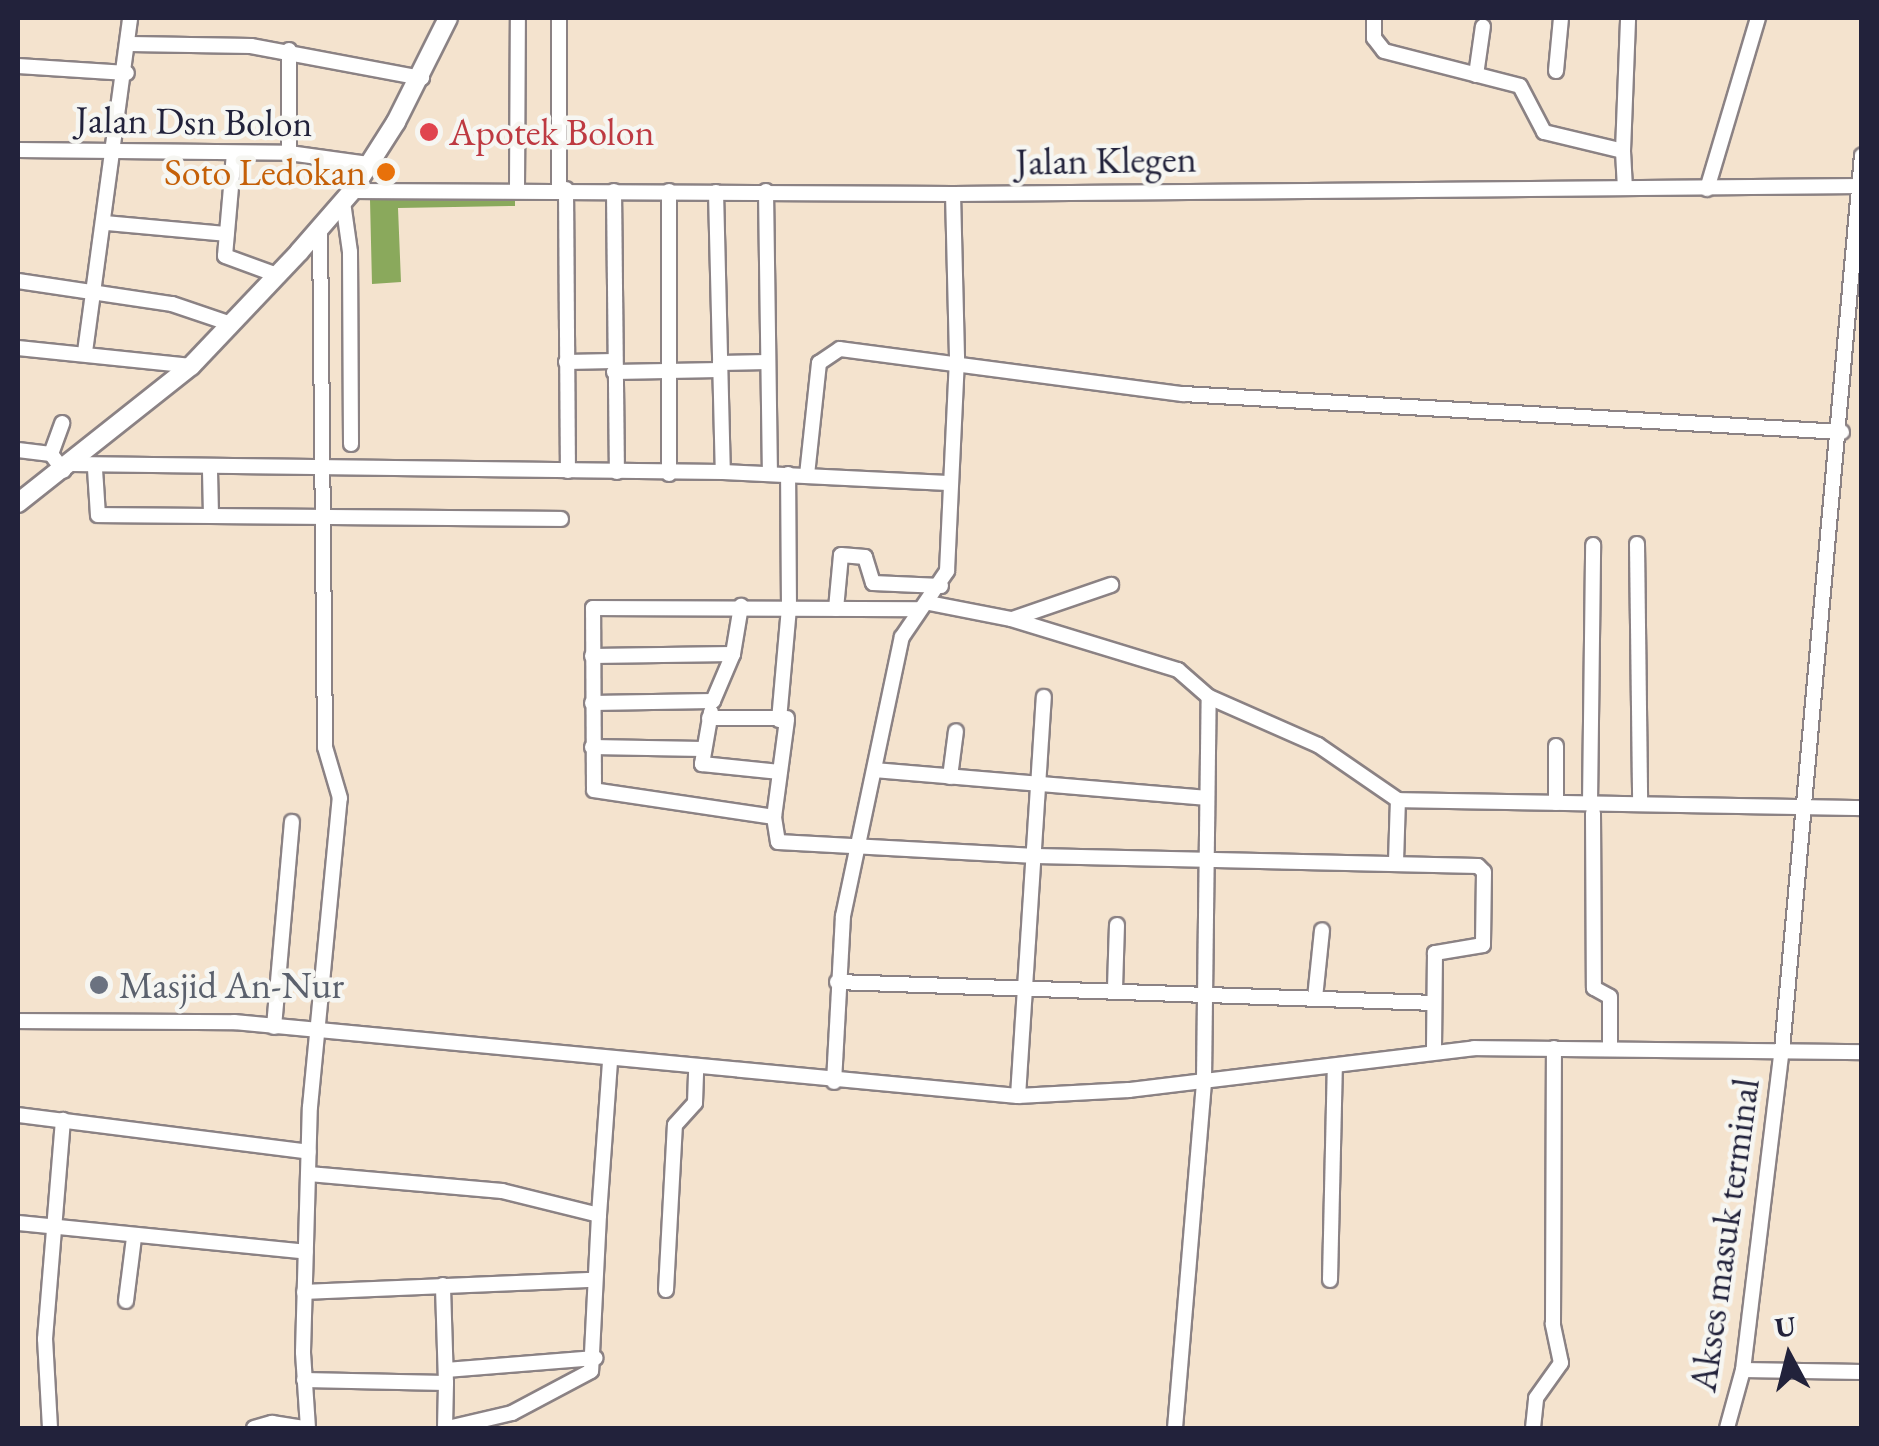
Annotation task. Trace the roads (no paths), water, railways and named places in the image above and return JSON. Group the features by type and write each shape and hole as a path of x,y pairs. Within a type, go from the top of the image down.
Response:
{"main road":[{"path":"18,503 68,468 190,366 320,227 347,196 422,78 448,18"}],"street":[{"path":"84,352 116,151 130,18"},
{"path":"517,188 518,18"},
{"path":"559,18 568,471"},
{"path":"1374,18 1374,38 1384,50 1524,88 1548,134 1624,151"},
{"path":"1556,71 1561,18"},
{"path":"1625,188 1628,18"},
{"path":"1708,189 1758,18"},
{"path":"1476,75 1483,26"},
{"path":"130,44 289,50 422,78"},
{"path":"288,153 289,50"},
{"path":"18,66 126,74"},
{"name":"Jalan Dsn Bolon","path":"18,150 288,153 368,164"},
{"path":"234,153 227,260 277,275"},
{"name":"Akses masuk terminal","path":"1727,1428 1743,1370 1782,1050 1842,432 1862,156"},
{"name":"Jalan Klegen","path":"347,196 517,188 954,194 1860,186"},
{"path":"614,190 617,472"},
{"path":"668,474 669,190"},
{"path":"716,192 723,472"},
{"path":"766,192 770,474"},
{"path":"834,1082 838,982 857,850 902,638 941,586 947,571 955,364 954,194"},
{"path":"347,196 350,444"},
{"path":"106,223 228,234"},
{"path":"254,1428 272,1423 306,1428 304,1292 315,1034 340,798 325,747 320,227"},
{"path":"18,281 172,304 230,324"},
{"path":"18,348 190,366"},
{"path":"806,475 819,363 827,354 870,350 1183,394 1842,432"},
{"path":"566,362 667,372 768,362"},
{"path":"51,454 62,423"},
{"path":"18,450 51,454 68,468 94,469 723,472 948,483"},
{"path":"94,469 96,514 561,519"},
{"path":"210,471 211,516"},
{"path":"788,474 794,608 774,841 857,850 1478,866 1484,872 1483,946 1435,953 1434,1052"},
{"path":"1637,544 1640,804"},
{"path":"1593,545 1594,988 1610,998 1610,1049"},
{"path":"836,609 841,555 865,558 873,583 941,586"},
{"path":"1011,619 1111,584"},
{"path":"774,817 598,793 592,787 594,606 924,606 1011,619 1178,670 1209,697 1318,744 1398,800 1556,802 1592,808 1804,802 1862,808"},
{"path":"740,606 733,654 713,702 703,749 704,766 780,772"},
{"path":"592,656 733,654"},
{"path":"1018,1096 1044,697"},
{"path":"1175,1428 1204,1080 1202,993 1209,697"},
{"path":"592,703 713,702"},
{"path":"710,718 783,720"},
{"path":"950,777 956,731"},
{"path":"1556,746 1556,802"},
{"path":"592,747 703,749"},
{"path":"876,770 1208,798"},
{"path":"1396,862 1398,800"},
{"path":"274,1027 292,822"},
{"path":"1115,988 1117,925"},
{"path":"1315,998 1322,930"},
{"path":"838,982 1115,988 1434,1003"},
{"path":"18,1021 170,1018 1018,1096 1204,1080 1434,1052 1554,1048 1862,1052"},
{"path":"1533,1428 1536,1398 1561,1363 1553,1324 1554,1048"},
{"path":"443,1284 447,1428 546,1398 591,1371 596,1358 593,1280 610,1060"},
{"path":"1330,1280 1335,1066"},
{"path":"666,1290 675,1125 695,1103 696,1068"},
{"path":"18,1115 310,1152"},
{"path":"50,1428 45,1339 62,1120"},
{"path":"309,1174 502,1191 599,1215"},
{"path":"18,1223 54,1231 306,1252"},
{"path":"126,1301 134,1238"},
{"path":"304,1292 593,1280"},
{"path":"304,1380 446,1377 596,1358"},
{"path":"1743,1370 1862,1372"}],"place":[{"name":"Apotek Bolon","path":"429,132"},
{"name":"Soto Ledokan","path":"386,172"},
{"name":"Masjid An-Nur","path":"99,985"}]}
